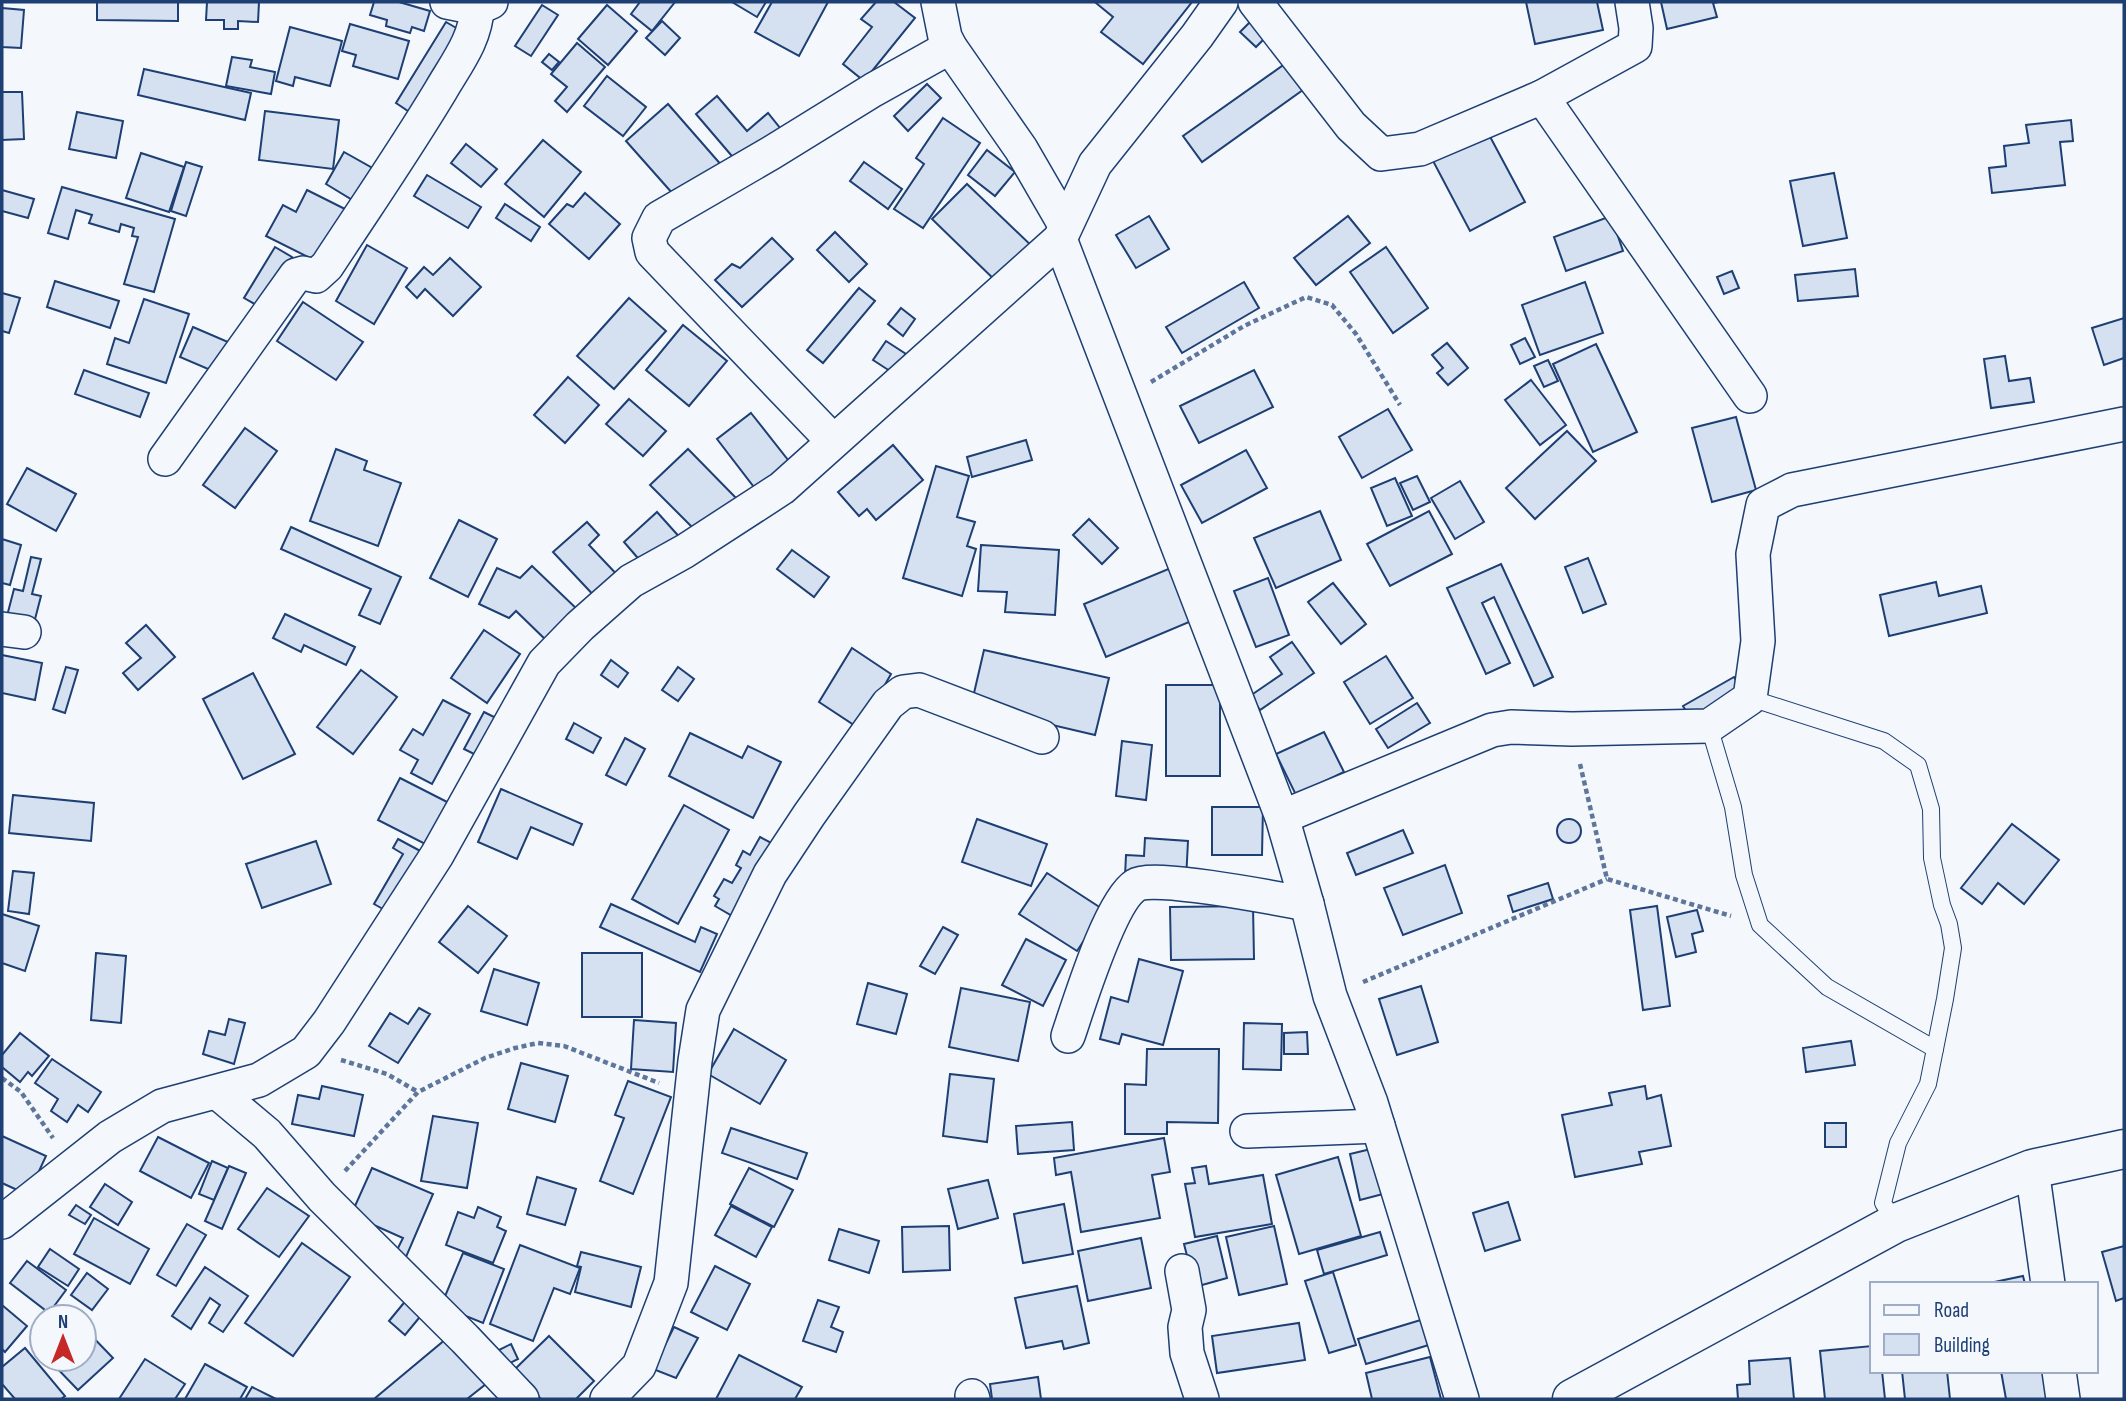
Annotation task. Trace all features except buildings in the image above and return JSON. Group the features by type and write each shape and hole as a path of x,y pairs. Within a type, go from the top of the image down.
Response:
{"street":[{"path":"938,2 945,37 950,47 1021,149 1063,232 1123,399 1282,817 1330,996 1378,1126 1462,1399"},
{"path":"2,1222 72,1164 110,1137 162,1106 259,1080 306,1052 329,1022 437,855 544,663 580,626 631,581 685,551 782,488 1063,232 1095,164 1198,36 1221,2"},
{"path":"1255,2 1351,126 1381,154 1420,149 1542,97 1635,46 1636,28 1632,2"},
{"path":"165,458 296,275 303,273 316,276 327,266 424,119 471,39 477,20 472,4"},
{"path":"833,441 652,252 649,238 659,218 950,47"},
{"path":"1542,97 1750,396"},
{"path":"1282,817 1492,730 1511,727 1572,729 1709,726 1750,698 1758,641 1753,554 1763,505 1792,490 2124,424"},
{"path":"607,1399 639,1366 670,1283 703,1010 770,874 808,815 888,704 903,692 919,690 1042,737"},
{"path":"1068,1036 1102,942 1124,895 1138,883 1205,888 1307,904"},
{"path":"217,1093 267,1134 322,1197 466,1339 522,1399"},
{"path":"1247,1131 1378,1126"},
{"path":"1572,1399 1896,1223 2032,1169 2124,1149"},
{"path":"2032,1169 2048,1282"},
{"path":"1182,1271 1189,1310 1185,1327 1187,1353 1202,1399"},
{"path":"2059,1373 2063,1399"}],"lane":[{"path":"1750,698 1884,741 1918,765 1931,809 1932,858 1942,905 1950,924 1953,948 1928,1084 1898,1143 1882,1203 1896,1223"},
{"path":"1709,726 1733,807 1744,875 1760,925 1827,987 1935,1049"}],"path":[{"path":"1123,399 1244,326 1306,297 1332,305 1356,334 1400,405"},
{"path":"1572,729 1607,879"},
{"path":"1330,996 1607,879 1760,925"},
{"path":"322,1197 418,1093 485,1058 515,1048 538,1043 564,1046 622,1070 693,1094"},
{"path":"306,1052 387,1074 418,1093"},
{"path":"2,1078 21,1092 72,1164"}]}
